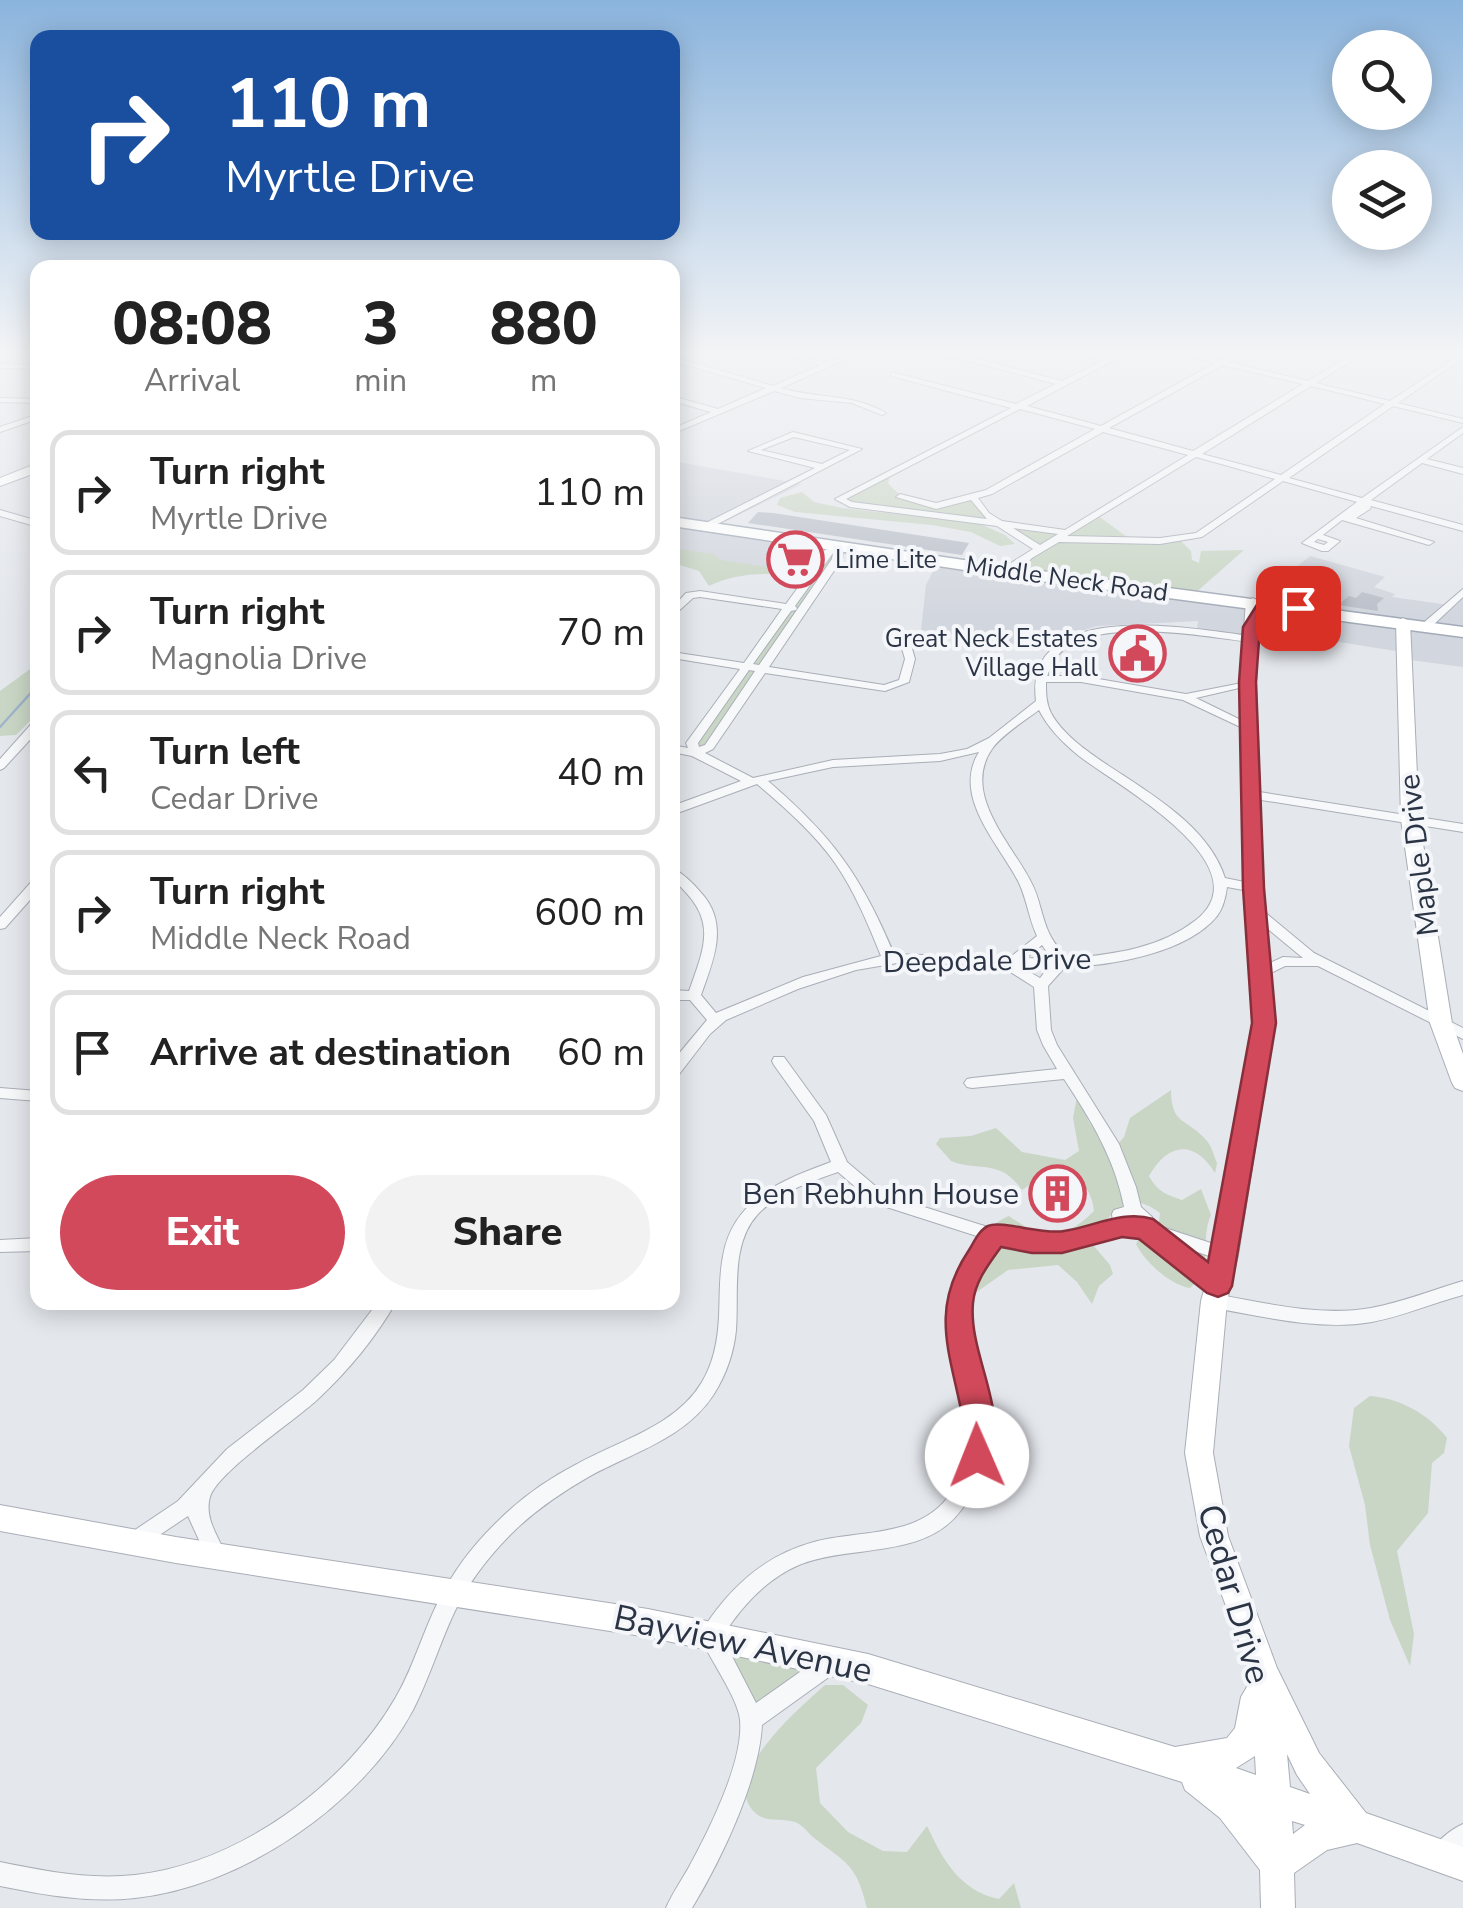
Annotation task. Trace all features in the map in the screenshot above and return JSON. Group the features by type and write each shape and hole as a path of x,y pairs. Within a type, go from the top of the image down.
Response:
{"main road":[{"name":"Middle Neck Road","path":"680,522 834,554 1011,572 1463,632"}],"street":[{"path":"778,440 752,451 760,456 822,467"},
{"path":"705,526 858,449 819,440"},
{"path":"952,440 840,498 846,504 894,511 937,510 974,498 1082,440"},
{"path":"1144,440 1463,528"},
{"path":"1011,572 1014,565 1219,440"},
{"path":"891,472 888,484 900,497 937,510 1064,536 1160,540 1195,537 1339,440"},
{"path":"1317,536 1448,440"},
{"path":"1422,460 1463,471"},
{"path":"0,482 30,471"},
{"path":"894,511 900,497"},
{"path":"974,498 986,515 1041,550"},
{"path":"0,513 30,522"},
{"path":"1097,515 1127,537"},
{"path":"1341,518 1429,542"},
{"path":"696,753 692,743 744,667 786,607 834,554"},
{"path":"696,753 708,747 834,554"},
{"path":"1426,626 1463,592"},
{"path":"680,606 690,596 700,594 801,610"},
{"path":"1255,603 1251,633 1170,627 1102,632 1075,641 1054,654 1042,680 1041,704 1046,716 1077,749 1141,791 1188,832 1212,858 1223,882 1255,900 1299,949 1463,1034"},
{"name":"Maple Drive","path":"1403,622 1410,819 1441,1023 1463,1083"},
{"name":"Cedar Drive","path":"1251,633 1249,728 1264,1023 1226,1255 1216,1293 1199,1453 1214,1536 1261,1660 1274,1798 1278,1908"},
{"path":"680,655 894,688 904,682 910,659 906,645"},
{"path":"1042,680 1081,679 1186,698 1249,728"},
{"path":"1186,698 1248,682"},
{"path":"680,808 755,781 856,761 960,752 990,743 1041,704"},
{"path":"708,720 724,723"},
{"path":"0,766 30,732"},
{"path":"990,743 978,770 985,817 1024,880 1044,937 1061,963 1041,985 1044,1030 1066,1073 1115,1146 1129,1183 1128,1218 1133,1230 1144,1227 1226,1255"},
{"path":"680,750 696,753 755,781 803,816 840,857 870,910 889,958"},
{"path":"960,752 978,770"},
{"path":"1254,795 1463,828"},
{"path":"680,880 700,900 714,926 713,944 694,996"},
{"name":"Deepdale Drive","path":"680,1063 715,1021 808,980 889,958 1061,963 1110,958 1184,936 1205,920 1220,898 1223,882"},
{"path":"0,925 30,893"},
{"path":"1041,985 1006,962 1044,937"},
{"path":"1262,972 1283,961 1328,966"},
{"path":"680,995 694,996 715,1021"},
{"path":"778,1062 821,1120 840,1165 880,1199 994,1235 1032,1242 1062,1242 1128,1218"},
{"path":"972,1083 1066,1073"},
{"path":"0,1093 30,1095"},
{"path":"0,1874 86,1888 154,1884 201,1872 252,1848 318,1804 363,1762 390,1728 406,1700 450,1593 466,1568 529,1505 556,1486 664,1432 689,1414 722,1362 731,1314 729,1257 741,1224 776,1191 840,1165"},
{"path":"1144,1227 1216,1293 1321,1318 1354,1318 1463,1288"},
{"path":"678,1908 692,1887 736,1790 751,1719 710,1636 746,1589 764,1574 811,1552 893,1538 926,1526 949,1510 977,1456 980,1428 959,1324 959,1302 965,1279 994,1235"},
{"path":"0,1246 30,1244"},
{"path":"132,1542 165,1524 234,1455 325,1381 382,1310"},
{"path":"201,1491 198,1517 217,1556"},
{"name":"Bayview Avenue","path":"0,1518 710,1636 832,1661 936,1688 1170,1760 1356,1826 1455,1852"},
{"path":"1170,1760 1226,1759 1239,1751 1254,1716 1261,1660"},
{"path":"1170,1760 1218,1791 1276,1865 1320,1835 1356,1826 1308,1764 1261,1660"},
{"path":"751,1719 832,1661"}],"shaded area":[{"path":"680,462 802,484 714,527 839,547 807,580 680,559"},
{"path":"1310,556 1385,577 1374,587 1395,594 1392,597 1449,605 1463,592 1463,667 1403,659 1402,652 1252,628 1250,639 1197,631 1198,621 1097,626 1043,648 921,630 926,585 938,561 1253,602"}],"green space":[{"path":"891,472 888,483 906,498 939,504 974,498 986,515 1005,526 850,504 843,496"},
{"path":"802,492 814,502 842,508 978,523 1015,544 1000,546 971,532 932,525 795,512 777,505 780,498"},
{"path":"1097,515 1127,537 1180,540 1191,551 1192,560 1199,563 1201,551 1244,550 1193,595 1011,572 1040,549 1005,526 1069,533"},
{"path":"680,549 775,568 799,580 753,575 709,586 699,571 680,565"},
{"path":"828,552 840,554 709,747 696,753 692,743"},
{"path":"30,669 30,721 16,735 0,736 0,691"},
{"path":"1171,1090 1177,1116 1207,1141 1217,1163 1215,1173 1198,1154 1181,1149 1164,1157 1149,1176 1162,1191 1182,1200 1201,1189 1211,1215 1198,1280 1190,1288 1166,1278 1140,1251 1136,1244 1142,1233 1159,1222 1160,1213 1137,1203 1119,1208 1111,1215 1093,1245 1113,1274 1099,1286 1092,1304 1077,1282 1058,1265 1008,1270 974,1294 964,1274 964,1264 972,1247 995,1224 1009,1216 1032,1230 1062,1233 1094,1211 1091,1197 1077,1180 1067,1177 1044,1179 1022,1190 997,1170 951,1161 936,1144 940,1138 971,1136 996,1128 1022,1152 1065,1160 1079,1151 1073,1118 1077,1097 1090,1124 1112,1151 1124,1137 1130,1118"},
{"path":"1370,1396 1413,1409 1447,1438 1444,1453 1432,1463 1428,1513 1397,1551 1414,1634 1410,1666 1390,1620 1349,1446 1354,1408"},
{"path":"717,1641 824,1663 752,1714"},
{"path":"825,1685 843,1685 868,1705 861,1723 816,1768 820,1803 848,1832 883,1851 907,1852 927,1826 963,1881 999,1899 1014,1883 1021,1908 867,1908 859,1882 842,1859 798,1823 758,1815 747,1800 746,1783 753,1764 781,1727"}],"building":[{"path":"758,512 969,543 962,555 748,523"},
{"path":"1362,592 1384,598 1377,604 1378,611 1338,605 1349,596 1356,598"},
{"name":"Ben Rebhuhn House","path":"1036,1182 1082,1190 1080,1207 1061,1203 1060,1210 1048,1208 1049,1200 1034,1197"}],"waterway":[{"path":"0,727 30,694"}],"place":[{"name":"Lime Lite","path":"796,560"},
{"name":"Great Neck Estates Village Hall","path":"1137,653"},
{"name":"Ben Rebhuhn House","path":"1058,1194"}],"route":[{"path":"977,1456 980,1428 959,1324 959,1302 965,1279 994,1235 1032,1242 1062,1242 1098,1236 1124,1226 1133,1230 1144,1227 1218,1286 1264,1023 1254,888 1248,682 1251,627 1266,604 1298,608"}]}
